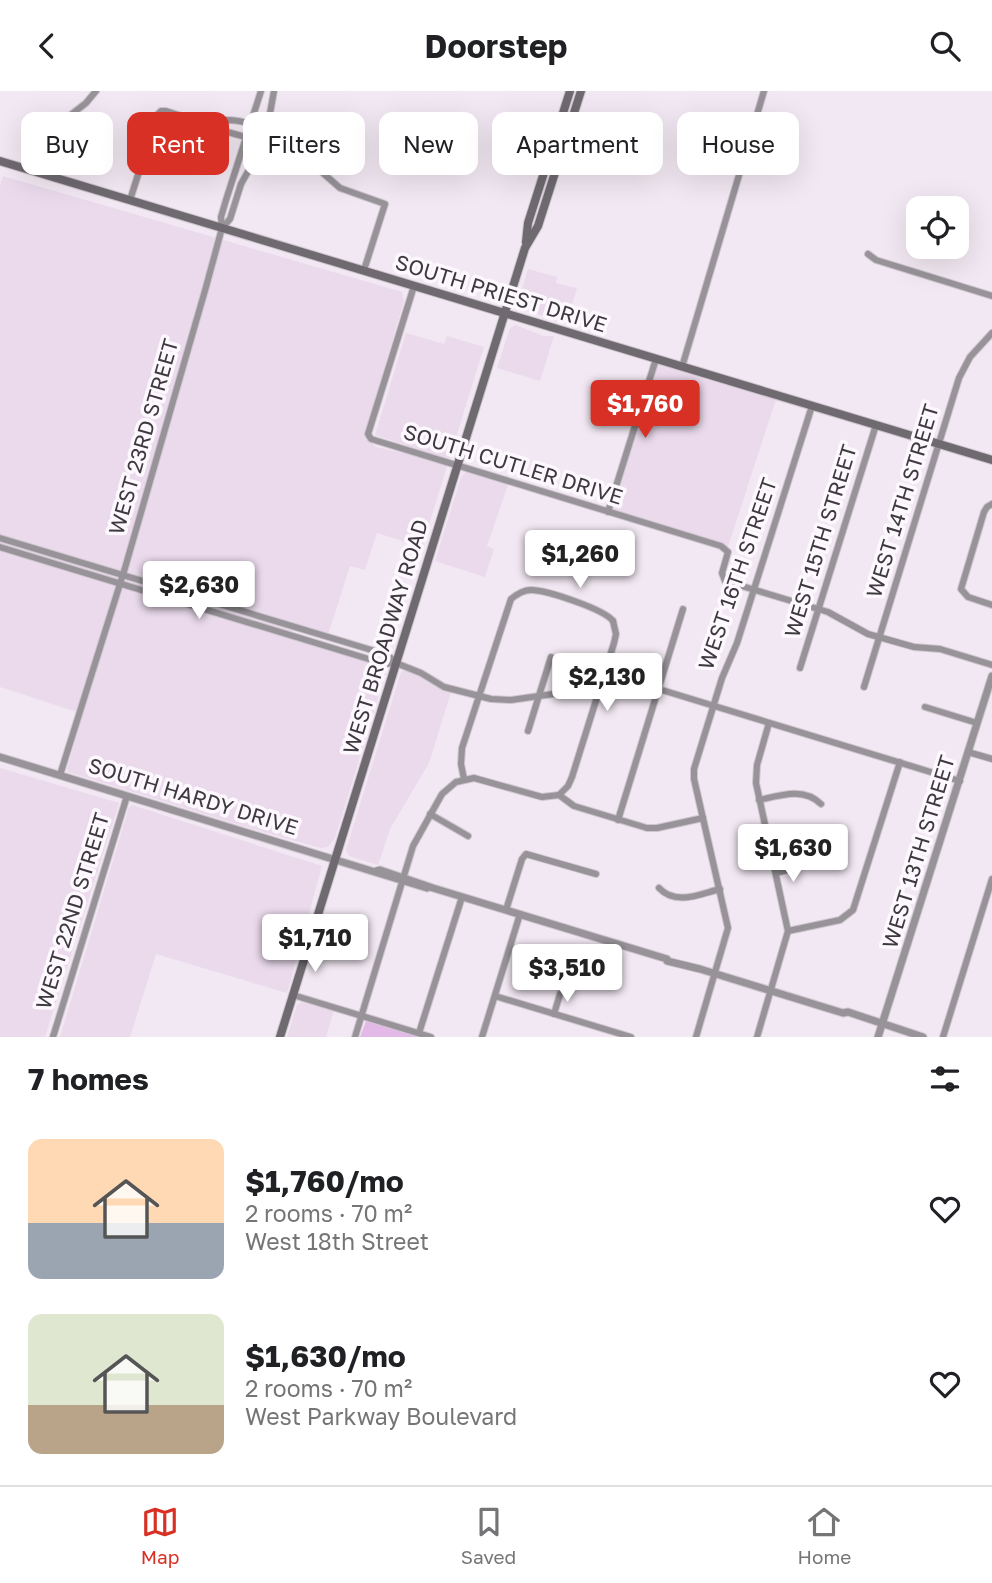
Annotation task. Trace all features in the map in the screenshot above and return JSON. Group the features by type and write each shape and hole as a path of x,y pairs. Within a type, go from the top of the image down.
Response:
{"main road":[{"name":"WEST BROADWAY ROAD","path":"280,1037 525,248 528,223 570,91"},
{"name":"WEST BROADWAY ROAD","path":"525,248 538,226 580,91"},
{"name":"SOUTH PRIEST DRIVE","path":"0,160 992,460"}],"street":[{"path":"49,176 68,117 96,91"},
{"path":"254,112 261,91"},
{"path":"682,367 764,91"},
{"path":"269,112 272,94"},
{"path":"222,228 223,208 243,147"},
{"path":"130,200 138,175"},
{"path":"222,228 230,219 245,175"},
{"path":"325,175 344,191 385,204 364,270"},
{"name":"WEST 23RD STREET","path":"60,775 120,583 222,228"},
{"path":"868,254 876,260 992,296"},
{"name":"SOUTH CUTLER DRIVE","path":"414,286 369,437 721,546 727,550 723,578 725,581 754,589"},
{"name":"WEST 14TH STREET","path":"864,687 962,372 970,358 992,333"},
{"path":"608,512 656,359"},
{"name":"WEST 16TH STREET","path":"696,1037 728,928 694,772 811,406"},
{"name":"WEST 15TH STREET","path":"800,668 876,425"},
{"path":"990,505 978,531 962,592 968,597 992,604"},
{"path":"0,538 388,655 396,663 421,673 444,687 478,697 503,700 600,687 659,688 960,781"},
{"path":"0,547 386,664 396,663"},
{"path":"754,589 837,616 864,632 911,647 940,649 992,665"},
{"path":"355,1037 415,841 430,814 449,787 464,779 482,779 542,797 559,795 568,786 616,639 616,619 598,609 531,590 518,591 506,609 461,752 464,779"},
{"path":"618,820 683,609"},
{"path":"528,731 551,657"},
{"name":"WEST 13TH STREET","path":"878,1037 884,1025 992,676"},
{"path":"925,707 977,723"},
{"path":"757,1037 788,931 759,800 756,769 769,723"},
{"path":"968,752 992,759"},
{"name":"SOUTH HARDY DRIVE","path":"0,757 376,871 378,875 433,888 677,960 678,963 843,1013 848,1012 923,1037"},
{"path":"788,931 840,920 853,910 900,762"},
{"path":"759,800 797,793 811,796 821,804"},
{"path":"559,795 574,806 653,829 703,818"},
{"name":"WEST 22ND STREET","path":"53,1037 127,796"},
{"path":"430,814 468,836"},
{"path":"506,910 526,854 596,874"},
{"path":"776,873 802,866"},
{"path":"943,1037 992,879"},
{"path":"659,888 668,896 680,898 720,889"},
{"path":"419,1033 462,897"},
{"path":"482,1037 520,915"},
{"path":"554,1014 560,994"},
{"path":"293,995 431,1037"},
{"path":"495,996 631,1037"}],"shaded area":[{"path":"3,176 402,292 404,301 365,433 366,438 376,447 403,453 406,445 375,435 406,333 444,344 447,336 484,347 422,547 377,533 365,570 350,566 328,635 294,625 291,637 384,667 386,672 335,838 328,847 321,848 267,833 68,772 95,672 89,671 77,712 0,687 0,185"},
{"path":"528,269 557,277 556,283 577,288 566,324 519,308"},
{"path":"516,325 543,336 554,336 540,381 497,368 510,328"},
{"path":"656,359 777,396 727,550 608,512"},
{"path":"466,472 508,485 487,546 494,549 485,577 435,561 461,477"},
{"path":"408,670 438,688 451,692 429,763 390,829 378,865 349,856 346,850 400,675 402,671"},
{"path":"0,768 119,803 45,1037 0,1037"},
{"path":"132,805 322,866 287,993 156,954 130,1037 60,1037 129,807"},
{"path":"302,1002 334,1010 326,1037 287,1037 297,1005"},
{"path":"367,1021 420,1037 360,1037"}]}
